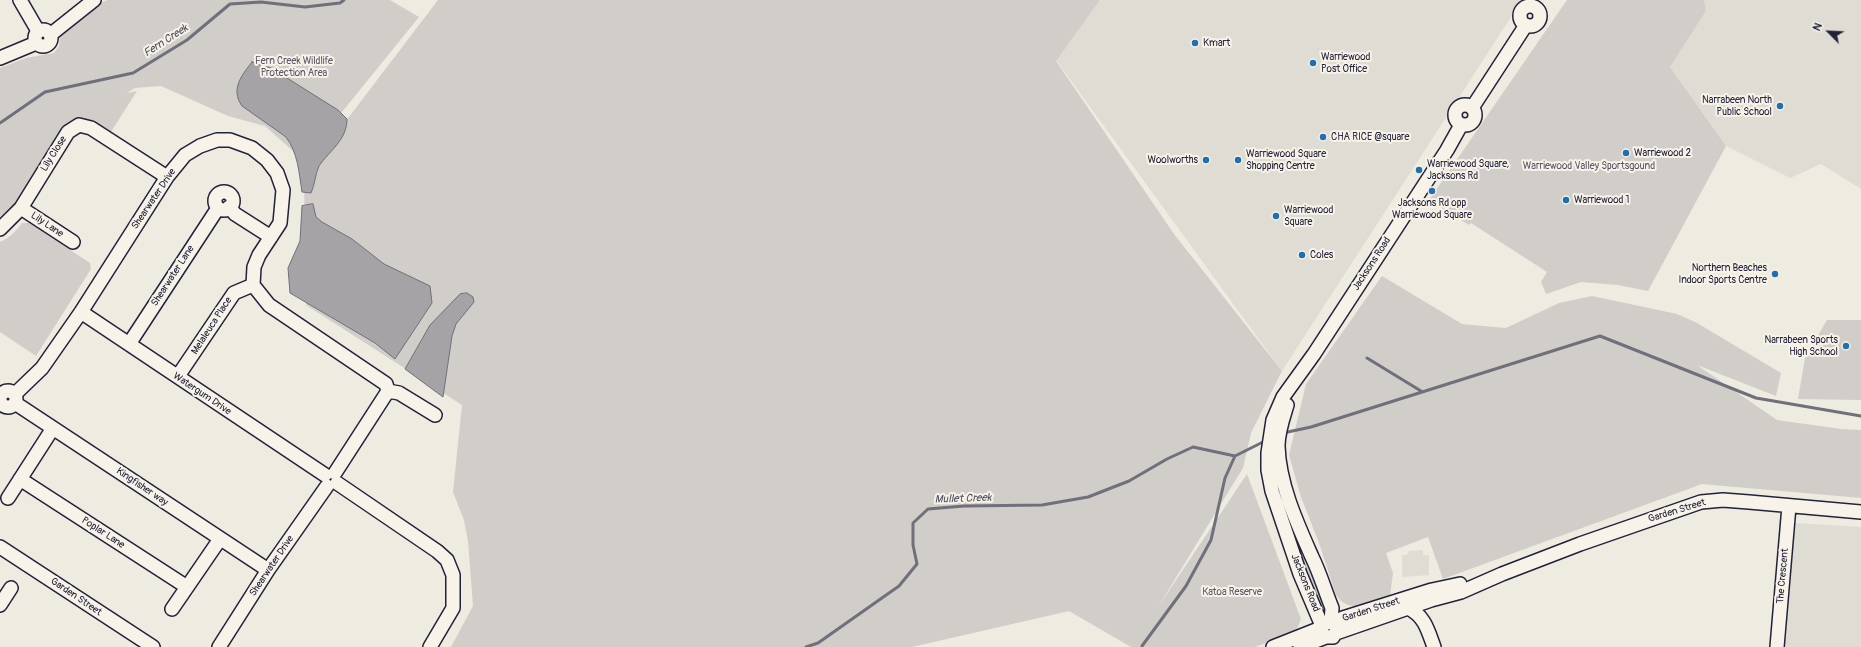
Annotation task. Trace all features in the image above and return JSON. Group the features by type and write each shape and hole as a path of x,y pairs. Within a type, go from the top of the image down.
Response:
{"street":[{"path":"20,0 41,36"},
{"path":"0,58 41,36 94,0"},
{"name":"Jacksons Road","path":"1330,627 1292,552 1272,491 1268,470 1279,434 1278,420 1293,382 1314,354 1447,150 1461,125 1469,125 1475,119 1476,115 1472,108 1526,25 1520,17 1522,10 1530,6 1540,4"},
{"name":"Lily Close","path":"0,229 21,208 68,132 79,125 91,128 167,177"},
{"name":"Shearwater Drive","path":"6,398 42,368 167,177 185,155 200,146 217,140 230,140 252,148 267,160 277,173 283,190 280,223 270,237 254,267 253,285"},
{"name":"Lily Lane","path":"21,208 72,242"},
{"name":"Shearwater Lane","path":"129,344 224,208 270,237"},
{"path":"253,285 269,305 373,374 386,384 388,391 398,393 434,415"},
{"name":"Melaleuca Place","path":"178,376 234,293 253,285"},
{"name":"Watergum Drive","path":"80,312 331,479 437,551 447,560 453,575 453,608 430,647"},
{"name":"Shearwater Drive","path":"219,647 268,570 331,479 388,391"},
{"name":"Kingfisher way","path":"6,398 268,570"},
{"path":"8,498 53,428"},
{"name":"Jacksons Road","path":"1273,450 1285,488 1332,608 1330,627"},
{"name":"Poplar Lane","path":"20,479 186,587"},
{"name":"Garden Street","path":"1300,647 1330,627 1408,608 1461,592 1502,574 1580,544 1700,502 1723,500 1861,512"},
{"name":"The Crescent","path":"1777,647 1789,506"},
{"path":"172,609 220,539"},
{"name":"Garden Street","path":"0,546 152,647"},
{"name":"Garden Street","path":"1273,647 1432,590 1502,574"},
{"path":"0,605 11,588"},
{"path":"1424,621 1431,600"},
{"path":"1408,608 1419,614 1424,621 1434,647"}],"shaded area":[{"name":"Warriewood Square","path":"1100,0 1522,0 1282,371 1056,60"},
{"name":"Narrabeen North Public School","path":"1704,0 1861,0 1861,189 1821,164 1790,178 1726,146 1670,67 1706,11"},
{"path":"252,62 271,68 338,110 347,119 341,139 319,166 311,193 302,192 296,156 286,137 242,106 239,100 237,88 239,82"},
{"path":"313,204 316,217 322,222 352,239 384,264 430,286 432,303 395,359 375,343 290,293 288,268 300,241 302,206"},
{"path":"467,293 473,297 474,302 456,324 452,336 443,397 405,369 430,325 460,294"},
{"path":"1795,523 1861,527 1861,647 1783,647"},
{"path":"1423,550 1423,555 1429,555 1429,575 1402,577 1402,555 1406,555 1409,551"}],"green space":[{"name":"Fern Creek Wildlife Protection Area","path":"108,0 390,0 419,17 303,160 265,126 228,116 161,86 135,88 127,93 137,91 109,135 82,122 18,206 0,224 0,68 26,58 54,53 59,46 60,35 96,4"},
{"name":"Katoa Reserve","path":"438,0 1100,0 1056,61 1174,234 1282,371 1251,433 1243,468 1158,607 1247,474 1301,619 1296,632 1255,647 1131,647 1069,611 912,647 451,647 473,606 468,541 464,520 453,492 462,405 306,305 304,176"},
{"name":"Warriewood Valley Sportsgound","path":"1567,0 1704,0 1706,11 1670,67 1726,146 1648,291 1618,285 1581,282 1546,294 1541,282 1547,272 1471,223 1469,225 1429,200"},
{"path":"22,223 29,223 90,263 91,269 36,356 0,332 0,242 12,234"},
{"path":"1382,276 1462,324 1506,328 1559,303 1592,296 1677,314 1697,323 1781,373 1776,396 1697,365 1777,420 1841,429 1861,430 1861,498 1702,484 1443,579 1428,537 1386,553 1393,573 1390,596 1361,606 1348,605 1336,595 1319,543 1301,497 1289,455 1306,384"},
{"path":"1827,320 1861,320 1861,400 1798,399 1805,358"},
{"path":"1304,550 1327,612 1322,616 1297,553"}],"waterway":[{"name":"Fern Creek","path":"0,123 45,92 133,73 187,40 230,4 261,2 305,7 340,3 344,0"},
{"path":"1283,433 1311,427 1600,336 1756,398 1861,416"},
{"path":"1367,358 1421,391"},
{"name":"Mullet Creek","path":"806,647 818,643 899,586 917,564 913,545 913,523 928,509 964,506 1042,505 1088,497 1129,481 1167,459 1193,447 1235,456 1265,441"},
{"path":"1142,646 1186,586 1211,540 1225,478 1235,456"}],"place":[{"name":"Kmart","path":"1195,43"},
{"name":"Warriewood Post Office","path":"1313,63"},
{"name":"Narrabeen North Public School","path":"1780,106"},
{"name":"CHA RICE @square","path":"1323,137"},
{"name":"Warriewood 2","path":"1626,153"},
{"name":"Woolworths","path":"1206,160"},
{"name":"Warriewood Square Shopping Centre","path":"1238,160"},
{"name":"Warriewood Square, Jacksons Rd","path":"1419,170"},
{"name":"Jacksons Rd opp Warriewood Square","path":"1432,191"},
{"name":"Warriewood 1","path":"1566,200"},
{"name":"Warriewood Square","path":"1276,216"},
{"name":"Coles","path":"1302,255"},
{"name":"Northern Beaches Indoor Sports Centre","path":"1775,274"},
{"name":"Narrabeen Sports High School","path":"1846,346"}]}
